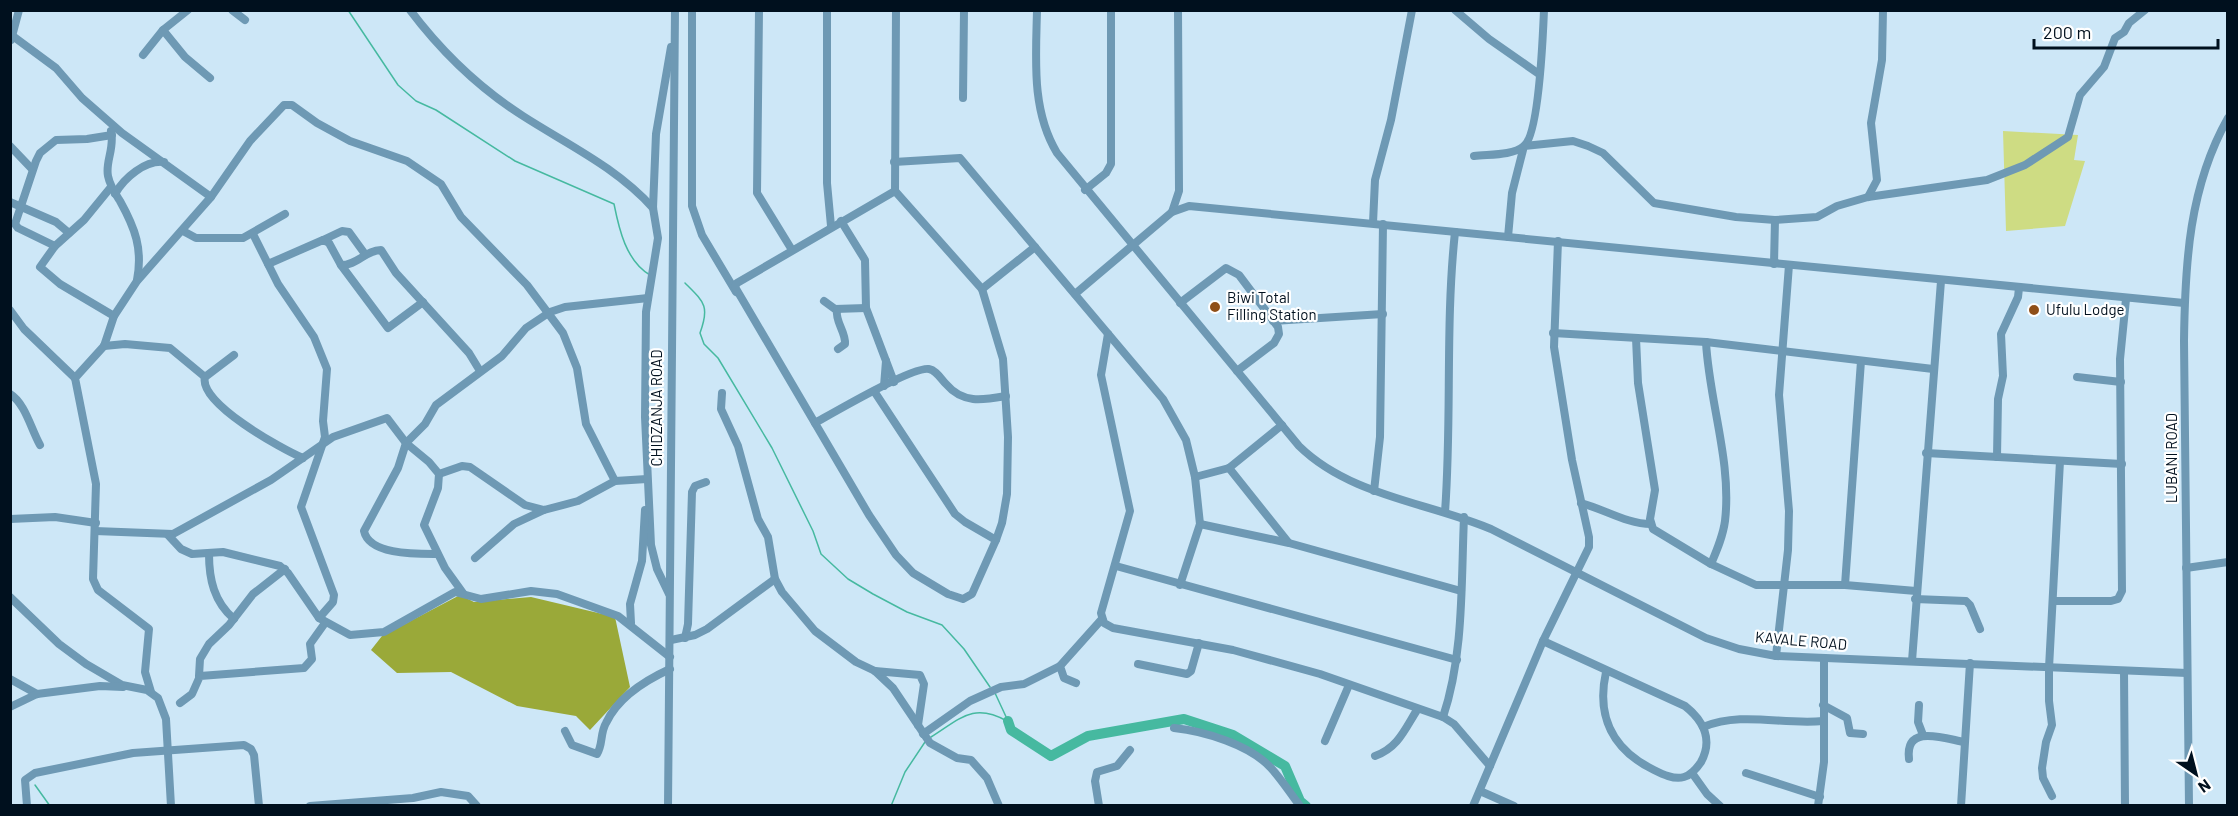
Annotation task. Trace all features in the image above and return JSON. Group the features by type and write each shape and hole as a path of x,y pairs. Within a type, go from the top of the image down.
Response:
{"street":[{"path":"19,10 11,37 56,68 109,122 211,197"},
{"path":"143,55 163,30 188,10"},
{"path":"232,10 244,20"},
{"path":"410,10 434,41 488,91 524,117 608,168 629,184 653,208"},
{"name":"CHIDZANJA ROAD","path":"668,806 675,10"},
{"path":"692,10 692,206 698,228 869,515 896,555 909,570 934,586 963,599 969,597 1002,523 1006,494 1006,396 1003,359 982,289 895,191 896,10"},
{"path":"759,10 757,193 792,250"},
{"path":"828,10 827,183 831,226"},
{"path":"963,98 964,10"},
{"name":"KAVALE ROAD","path":"1036,10 1036,55 1041,117 1052,144 1086,190 1282,425 1320,464 1346,480 1374,491 1464,517 1517,541 1706,638 1731,647 1776,656 2187,673"},
{"path":"1086,190 1106,173 1111,164 1111,10"},
{"path":"1172,212 1179,192 1178,10"},
{"path":"1373,223 1375,180 1391,120 1412,10"},
{"path":"1455,10 1489,39 1539,74"},
{"path":"1508,237 1512,193 1524,146 1533,124 1544,10"},
{"path":"1868,197 1877,180 1871,123 1882,60 1883,10"},
{"path":"1474,156 1504,153 1524,146 1573,141 1603,153 1627,174 1654,203 1775,220 1817,216 1838,206 1868,197 1987,180 2025,165 2068,138 2080,94 2104,66 2114,40 2124,32 2128,23 2145,10"},
{"path":"163,30 184,57 210,78"},
{"path":"671,597 653,558 645,417 648,298 658,238 653,208 658,115 675,33"},
{"path":"75,378 104,346 114,316 137,281 211,197 261,128 284,105 292,105 340,136 407,161 435,178 461,218 516,272 550,312 563,333 577,368 586,424 615,481"},
{"name":"LUBANI ROAD","path":"2189,806 2184,303 2188,248 2195,205 2207,162 2228,118"},
{"path":"109,122 112,152 107,172 113,190 139,243 141,262 137,281"},
{"path":"55,246 16,226 15,221 32,169 40,153 56,140 112,135"},
{"path":"10,147 32,169"},
{"path":"894,162 960,158 1163,399 1177,420 1186,440 1194,477 1200,524 1180,585"},
{"path":"114,316 40,269 40,265 55,246 133,173 154,162 165,162"},
{"path":"736,292 737,284 841,220 895,191"},
{"path":"10,202 56,222 69,233"},
{"path":"1076,294 1172,212 1190,206 2184,303"},
{"path":"183,231 192,237 234,239 253,234 285,214"},
{"path":"841,220 865,260 866,308 894,382"},
{"path":"1774,264 1775,220"},
{"path":"1374,491 1380,436 1383,224"},
{"path":"268,264 342,231 349,232 365,254"},
{"path":"1445,512 1448,478 1448,300 1455,232"},
{"path":"199,676 226,672 304,668 312,659 310,644 333,602 334,595 301,507 323,443 327,369 314,337 291,306 253,234"},
{"path":"323,240 329,243 341,265 388,328 423,302"},
{"path":"1473,806 1543,641 1590,542 1572,460 1553,333 1558,242"},
{"path":"982,289 1035,247"},
{"path":"341,265 347,265 365,254 381,250 423,302 469,353 480,371"},
{"path":"1776,656 1789,511 1779,395 1780,350 1789,265"},
{"path":"1180,303 1222,270 1231,269 1239,275 1280,331 1278,338 1237,371"},
{"path":"1912,662 1915,595 1941,281"},
{"path":"1997,457 1998,399 2003,376 2001,334 2018,297 2019,288"},
{"path":"437,554 382,550 365,538 364,531 398,468 406,443 425,424 442,398 502,356 526,328 550,312 565,307 648,298"},
{"path":"2054,601 2111,601 2121,595 2121,382 2126,299"},
{"path":"824,301 837,310 866,308"},
{"path":"10,310 14,322 75,378 96,484 95,585 149,629 145,672 151,692 163,708 171,806"},
{"path":"837,310 838,321 845,339 845,344 838,349"},
{"path":"1274,321 1383,314"},
{"path":"1553,333 1706,342 1933,369"},
{"path":"1108,334 1101,375 1130,511 1101,613 1102,618 1113,628 1199,643 1320,674 1417,710 1443,717 1454,724 1490,765"},
{"path":"1636,338 1638,383 1655,490 1651,524 1658,533 1747,583 1763,586 1845,585 1966,601 1980,629"},
{"path":"1706,342 1708,380 1723,466 1726,507 1724,529 1711,564"},
{"path":"104,346 125,344 170,348 204,377 204,388 229,412 270,441 303,458"},
{"path":"204,377 234,355"},
{"path":"884,386 886,361"},
{"path":"1845,585 1861,361"},
{"path":"815,423 884,386 929,369 953,392 963,397 981,400 1006,396"},
{"path":"2077,377 2121,382"},
{"path":"874,391 956,514 965,522 996,540"},
{"path":"722,393 721,409 738,446 758,519 766,532 775,579 789,602 815,631 856,662 875,671 893,688 926,738 957,758 971,760 987,778 999,806"},
{"path":"10,394 24,407 27,421 40,445"},
{"path":"10,519 55,517 95,527 168,535 256,489 333,437 387,418 406,443 429,462 439,474 438,488 424,525 437,554 464,593"},
{"path":"1194,477 1229,468 1282,425"},
{"path":"1926,453 2122,464"},
{"path":"2052,796 2043,778 2042,768 2046,754 2046,742 2052,724 2049,668 2060,461"},
{"path":"439,474 462,466 470,467 525,505 544,510"},
{"path":"1229,468 1289,543"},
{"path":"475,558 514,524 544,510 578,501 615,481 647,479"},
{"path":"685,638 688,624 692,492 695,486 706,482"},
{"path":"631,623 630,604 640,569 643,521 648,497"},
{"path":"1581,503 1634,523 1651,524"},
{"path":"1443,717 1452,690 1457,660 1464,517"},
{"path":"1200,524 1289,543 1461,591"},
{"path":"168,535 181,549 192,554 223,552 285,569 322,620 350,635 384,632 451,593 464,593 482,599 531,591 545,592 605,611 631,623 670,657"},
{"path":"209,554 211,583 224,610 234,619"},
{"path":"2186,568 2228,562"},
{"path":"1116,566 1457,660"},
{"path":"180,703 192,694 199,676 202,654 254,594 285,569"},
{"path":"671,640 685,638 707,629 775,579"},
{"path":"10,589 19,603 59,644 86,664 130,688"},
{"path":"10,597 19,603"},
{"path":"926,738 966,704 1001,687 1024,684 1060,666 1102,618"},
{"path":"1543,641 1606,672 1686,706 1703,727 1707,742 1705,753 1692,773 1677,778 1661,774 1627,753 1614,740 1603,697 1606,672"},
{"path":"1138,664 1187,674 1191,671 1199,643"},
{"path":"1746,773 1819,801 1824,762 1824,658"},
{"path":"1961,806 1970,663"},
{"path":"1060,666 1064,678 1076,683"},
{"path":"565,731 572,745 597,754 601,748 600,738 605,723 615,706 651,678 670,669"},
{"path":"875,671 920,675 924,684 918,725"},
{"path":"2124,671 2124,806"},
{"path":"10,679 37,694"},
{"path":"1325,741 1349,685"},
{"path":"10,707 37,694 100,686 151,692"},
{"path":"1823,705 1847,718 1850,733 1863,734"},
{"path":"1919,705 1918,722 1923,735"},
{"path":"1375,756 1392,748 1398,742 1417,710"},
{"path":"1703,727 1726,718 1791,723 1823,721"},
{"path":"1174,728 1197,730 1235,745 1266,764 1300,806"},
{"path":"1909,759 1910,745 1916,737 1923,735 1964,742"},
{"path":"27,806 25,784 31,775 133,753 244,745 251,749 259,806"},
{"path":"1099,806 1097,772 1117,766 1130,750"},
{"path":"1692,773 1707,794 1720,806"},
{"path":"1480,791 1514,806"},
{"path":"310,806 413,798 441,792 468,796 477,806"}],"green space":[{"path":"2003,131 2078,135 2074,160 2085,161 2065,226 2006,231"},
{"path":"460,595 474,602 531,597 615,617 630,687 590,730 576,716 517,706 451,672 397,673 371,650 382,636"}],"waterway":[{"path":"348,10 398,85 416,101 436,110 515,161 614,204 621,234 629,253 635,262 650,275"},
{"path":"685,283 701,300 705,310 700,333 704,344 718,358 772,448 813,531 821,554 848,579 873,594 907,612 942,625 964,649 990,687"},
{"path":"995,693 1008,721"},
{"path":"931,737 959,719 976,713 995,715 1007,721"},
{"path":"1008,721 1011,730 1051,756 1088,736 1184,719 1233,735 1285,766 1300,801 1306,806"},
{"path":"891,806 905,772 925,742"},
{"path":"35,785 50,806"}],"place":[{"name":"Biwi Total Filling Station","path":"1215,307"},
{"name":"Ufulu Lodge","path":"2034,310"}]}
